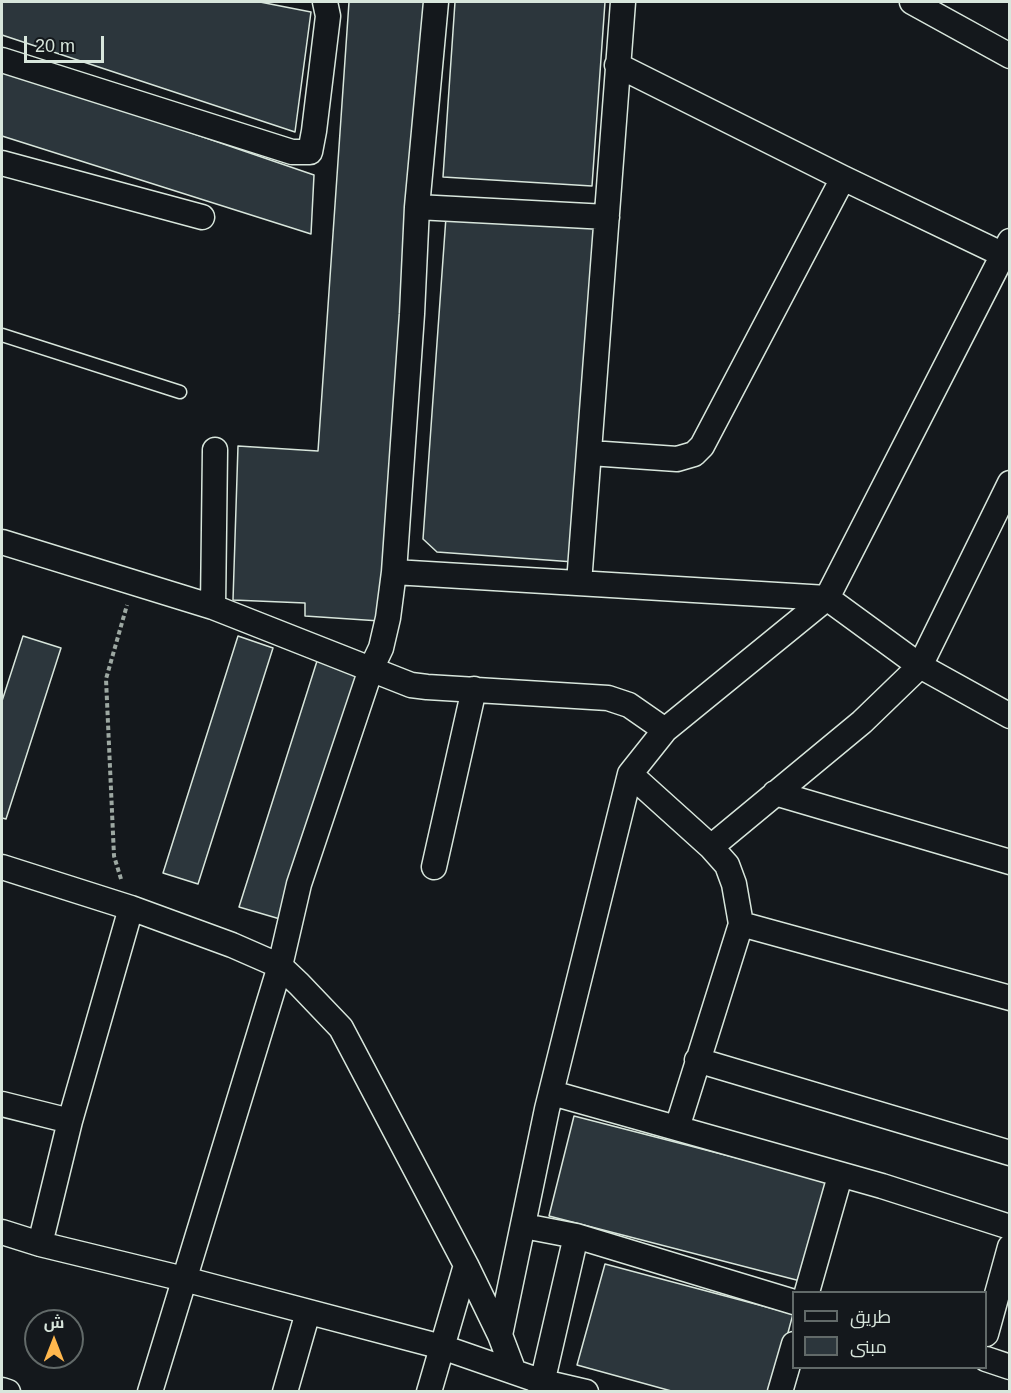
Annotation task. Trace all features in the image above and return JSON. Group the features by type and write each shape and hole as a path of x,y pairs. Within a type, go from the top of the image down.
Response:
{"street":[{"path":"2,60 292,152 309,152 314,131 328,16 325,2"},
{"path":"150,1392 280,966 298,884 371,669 381,648 388,618 394,572 417,207 436,2"},
{"path":"579,583 623,2"},
{"path":"912,2 1010,56"},
{"path":"500,1335 547,1108 630,774 665,730 826,598 1007,251 843,178 618,65"},
{"path":"2,163 202,217"},
{"path":"590,453 677,459 694,454 702,446 843,178"},
{"path":"417,207 607,217"},
{"path":"213,607 215,450"},
{"path":"711,847 862,722 920,666 1010,483"},
{"path":"2,542 213,607 411,685 608,698 629,705 665,730"},
{"path":"394,572 826,598 920,666 1010,716"},
{"path":"434,867 474,689"},
{"path":"630,774 711,847 727,865 734,884 741,924 677,1128"},
{"path":"775,793 1010,862"},
{"path":"2,867 131,908 232,945 280,966 341,1028 466,1265 500,1335 514,1372"},
{"path":"40,1244 70,1121 131,908"},
{"path":"741,924 1010,998"},
{"path":"697,1060 1010,1153"},
{"path":"552,1094 882,1186 1010,1227"},
{"path":"2,1104 70,1121"},
{"path":"808,1291 840,1176"},
{"path":"524,1226 576,1236 792,1301"},
{"path":"2,1232 40,1244 184,1279 442,1347 514,1372 542,1387 585,1392"},
{"path":"542,1387 576,1236"},
{"path":"987,1330 1010,1247"},
{"path":"429,1392 466,1265"},
{"path":"285,1392 308,1312"},
{"path":"780,1392 792,1351"},
{"path":"987,1359 1010,1367"},
{"path":"2,1389 8,1392"}],"lane":[{"path":"2,335 180,392"}],"path":[{"path":"131,908 114,856 106,680 134,582"}],"building":[{"path":"2,2 260,2 311,12 295,132 2,35"},
{"path":"349,2 424,2 380,621 305,616 305,603 233,600 238,446 318,451"},
{"path":"455,2 605,2 592,186 443,177"},
{"path":"2,68 314,175 311,234 2,136"},
{"path":"446,217 597,227 574,562 437,552 423,539"},
{"path":"23,636 61,648 6,819 2,818 2,701"},
{"path":"238,636 273,648 198,884 163,873"},
{"path":"317,661 357,673 280,919 239,907"},
{"path":"574,1116 834,1183 808,1283 549,1216"},
{"path":"605,1264 792,1314 772,1392 675,1392 577,1365"}]}
